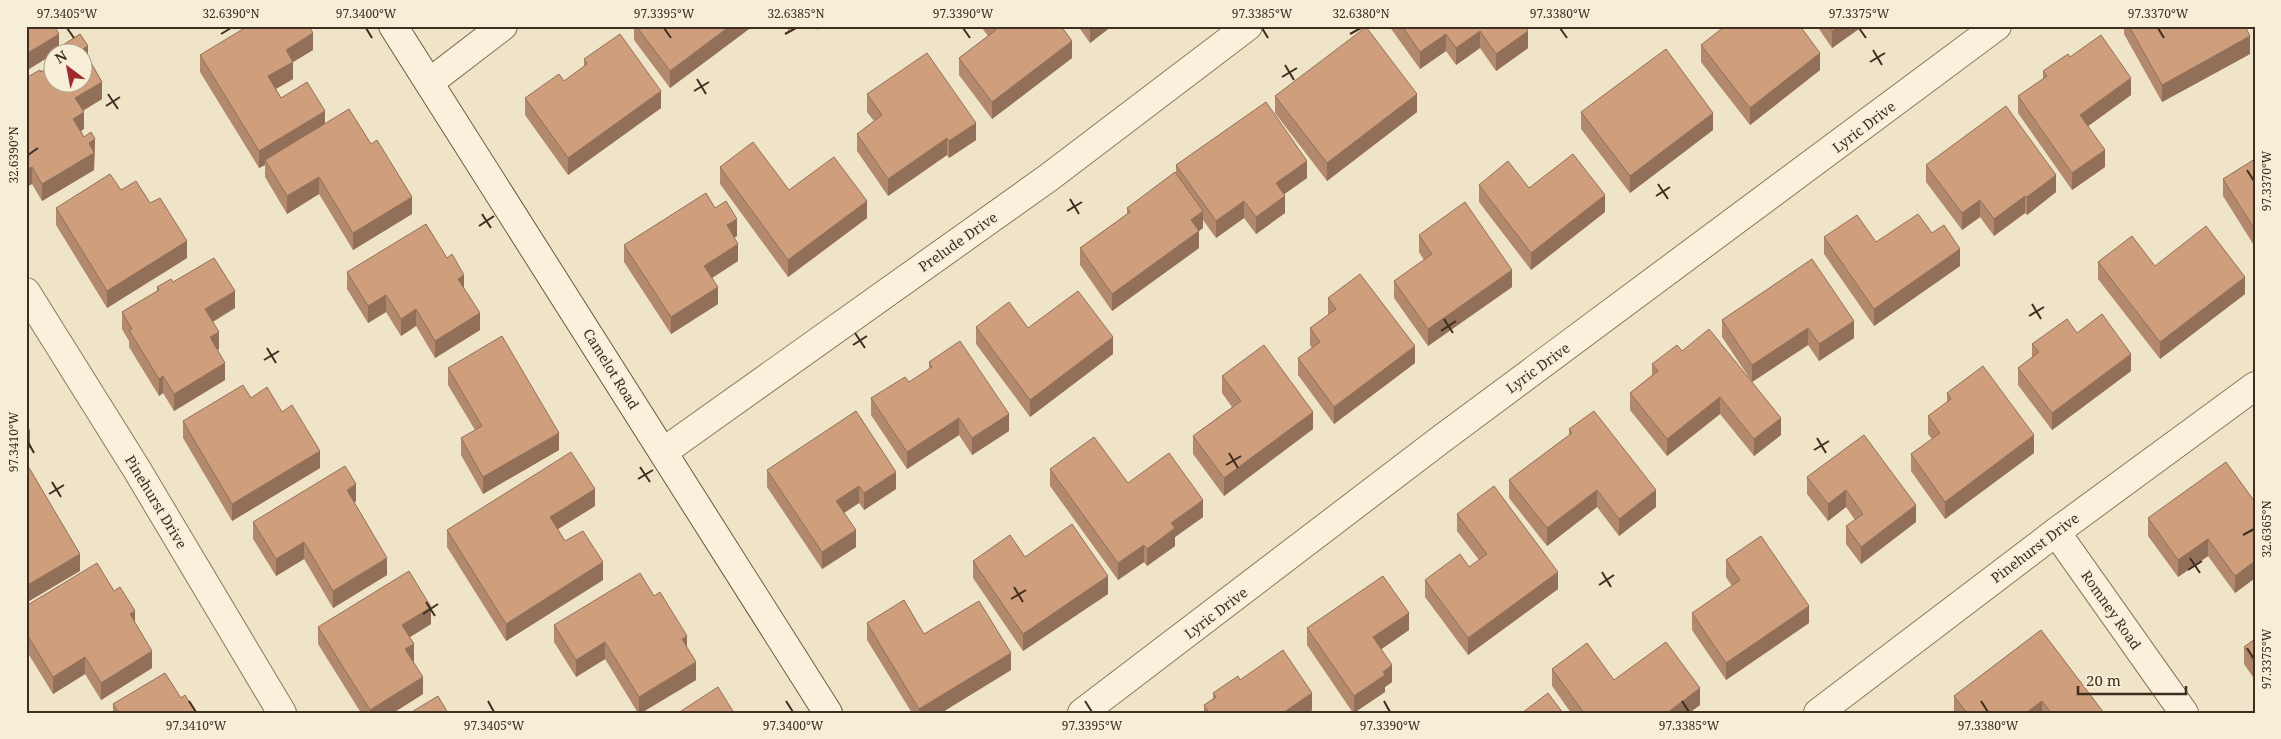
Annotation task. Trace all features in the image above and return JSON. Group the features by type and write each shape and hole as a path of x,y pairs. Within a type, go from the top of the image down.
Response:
{"street":[{"name":"Camelot Road","path":"393,26 828,713"},
{"path":"430,82 504,26"},
{"name":"Prelude Drive","path":"663,452 1048,178 1248,26"},
{"name":"Lyric Drive","path":"1082,713 1440,440 1997,26"},
{"name":"Pinehurst Drive","path":"26,292 136,468 282,713"},
{"name":"Pinehurst Drive","path":"1818,713 2056,532 2255,386"},
{"name":"Romney Road","path":"2056,532 2184,713"}],"building":[{"path":"26,26 54,26 59,34 46,42 42,42 42,44 26,54"},
{"path":"248,26 309,26 313,33 286,50 293,62 268,76 281,98 307,82 325,111 259,151 200,55"},
{"path":"636,26 730,26 670,71"},
{"path":"993,26 1061,26 1072,41 992,102 959,58 996,30"},
{"path":"1402,26 1525,26 1528,31 1496,54 1480,31 1456,48 1446,34 1420,52"},
{"path":"1725,26 1800,26 1820,53 1750,108 1701,45"},
{"path":"1829,26 1839,26 1832,31"},
{"path":"2129,26 2245,26 2250,36 2162,85"},
{"path":"1366,27 1417,94 1327,163 1275,96"},
{"path":"80,34 85,42 68,42"},
{"path":"620,34 661,91 568,158 525,98 559,74 564,81 587,64 584,59"},
{"path":"2101,35 2131,78 2080,115 2105,150 2072,173 2018,96 2047,76 2043,71 2068,54 2070,57"},
{"path":"1666,49 1713,113 1630,176 1581,112"},
{"path":"927,53 976,123 949,141 947,138 888,179 857,134 882,115 867,94"},
{"path":"92,65 102,82 92,88"},
{"path":"40,70 42,92 85,92 75,98 84,112 73,119 84,137 91,132 95,139 89,143 94,153 42,184 32,167 28,169 26,167 26,78"},
{"path":"1266,102 1307,161 1276,183 1285,196 1256,217 1244,201 1216,221 1176,165"},
{"path":"2006,106 2056,175 1994,219 1980,200 1962,213 1926,165"},
{"path":"349,109 371,144 377,140 412,197 353,233 319,177 287,196 265,160"},
{"path":"753,142 789,190 834,157 867,201 788,260 720,167"},
{"path":"1573,154 1605,195 1531,253 1479,185 1508,161 1529,188"},
{"path":"2255,159 2255,230 2223,179"},
{"path":"1175,172 1203,211 1191,220 1199,231 1112,294 1080,248 1130,212 1127,208"},
{"path":"110,174 121,190 136,181 150,203 160,198 187,241 107,291 56,208"},
{"path":"706,193 715,208 726,201 737,219 727,225 738,244 704,266 718,287 671,317 624,245"},
{"path":"1465,202 1512,270 1428,329 1394,281 1432,254 1419,235"},
{"path":"1918,214 1932,233 1944,225 1960,249 1874,309 1824,237 1857,215 1876,242"},
{"path":"426,224 447,258 452,254 464,275 458,279 480,313 435,341 416,309 401,319 386,295 368,306 347,272"},
{"path":"2206,226 2245,277 2160,342 2098,262 2132,236 2155,266"},
{"path":"214,258 235,291 205,309 219,332 210,337 225,363 174,394 163,376 159,379 129,330 132,329 122,312 159,290 157,287 171,279 173,282"},
{"path":"1812,259 1854,321 1819,344 1808,328 1752,365 1722,320"},
{"path":"1360,274 1415,346 1334,407 1298,358 1320,342 1310,328 1336,309 1328,298"},
{"path":"1078,291 1113,337 1030,400 976,327 1009,302 1028,328"},
{"path":"2102,314 2131,354 2052,413 2018,368 2039,352 2032,344 2067,319 2077,333"},
{"path":"1709,329 1781,418 1754,439 1720,397 1667,439 1630,393 1658,371 1652,364 1677,345 1682,351"},
{"path":"502,336 559,433 483,477 461,438 482,426 448,368"},
{"path":"960,341 1009,414 972,438 959,418 907,452 871,398 905,377 909,382 932,367 929,362"},
{"path":"1264,345 1313,412 1224,478 1193,436 1241,401 1222,376"},
{"path":"1983,366 2034,435 1945,502 1911,454 1940,433 1928,416 1951,399 1947,393"},
{"path":"243,385 251,398 267,387 282,412 292,405 320,451 232,504 183,421"},
{"path":"856,411 896,472 864,493 859,486 836,501 856,530 822,552 767,470"},
{"path":"1594,411 1656,490 1619,519 1597,490 1547,528 1509,480 1572,433 1569,429"},
{"path":"26,425 30,431 26,433"},
{"path":"1864,435 1916,505 1861,547 1846,526 1863,514 1846,490 1828,504 1807,477"},
{"path":"1094,437 1128,483 1169,453 1203,500 1171,523 1175,528 1147,549 1144,545 1118,563 1050,469"},
{"path":"571,452 595,489 550,517 565,541 583,531 603,562 506,624 447,530"},
{"path":"2226,462 2255,502 2255,561 2235,576 2208,539 2178,560 2148,518"},
{"path":"28,466 80,554 26,586 26,467"},
{"path":"345,466 356,484 347,490 387,558 333,591 304,542 276,559 253,522"},
{"path":"1494,486 1558,572 1468,638 1425,580 1460,554 1469,567 1487,554 1457,514"},
{"path":"1072,524 1108,576 1023,634 973,561 1010,535 1025,557"},
{"path":"1761,536 1809,606 1726,663 1692,613 1740,580 1726,560"},
{"path":"97,563 114,591 120,587 135,611 130,614 152,651 101,683 85,657 53,677 26,633 26,606"},
{"path":"409,571 431,607 402,625 414,644 405,649 423,677 370,710 318,627"},
{"path":"640,573 654,596 660,592 687,636 682,639 696,662 639,697 605,642 576,660 554,625"},
{"path":"1383,576 1409,613 1373,637 1392,665 1383,672 1385,675 1354,696 1307,628"},
{"path":"904,600 924,634 979,601 1011,653 919,709 867,623"},
{"path":"2041,630 2104,713 2051,713 2042,701 2026,713 1967,713 1954,696"},
{"path":"2255,639 2255,663 2244,647"},
{"path":"1666,642 1700,688 1667,713 1584,713 1552,669 1587,643 1614,680"},
{"path":"1283,650 1312,693 1283,713 1209,713 1204,705 1216,697 1213,693 1238,676 1240,680"},
{"path":"165,673 181,698 185,695 196,713 119,713 113,704"},
{"path":"718,687 734,713 678,713"},
{"path":"1548,693 1563,713 1522,713"},
{"path":"438,696 448,713 410,713"}]}
